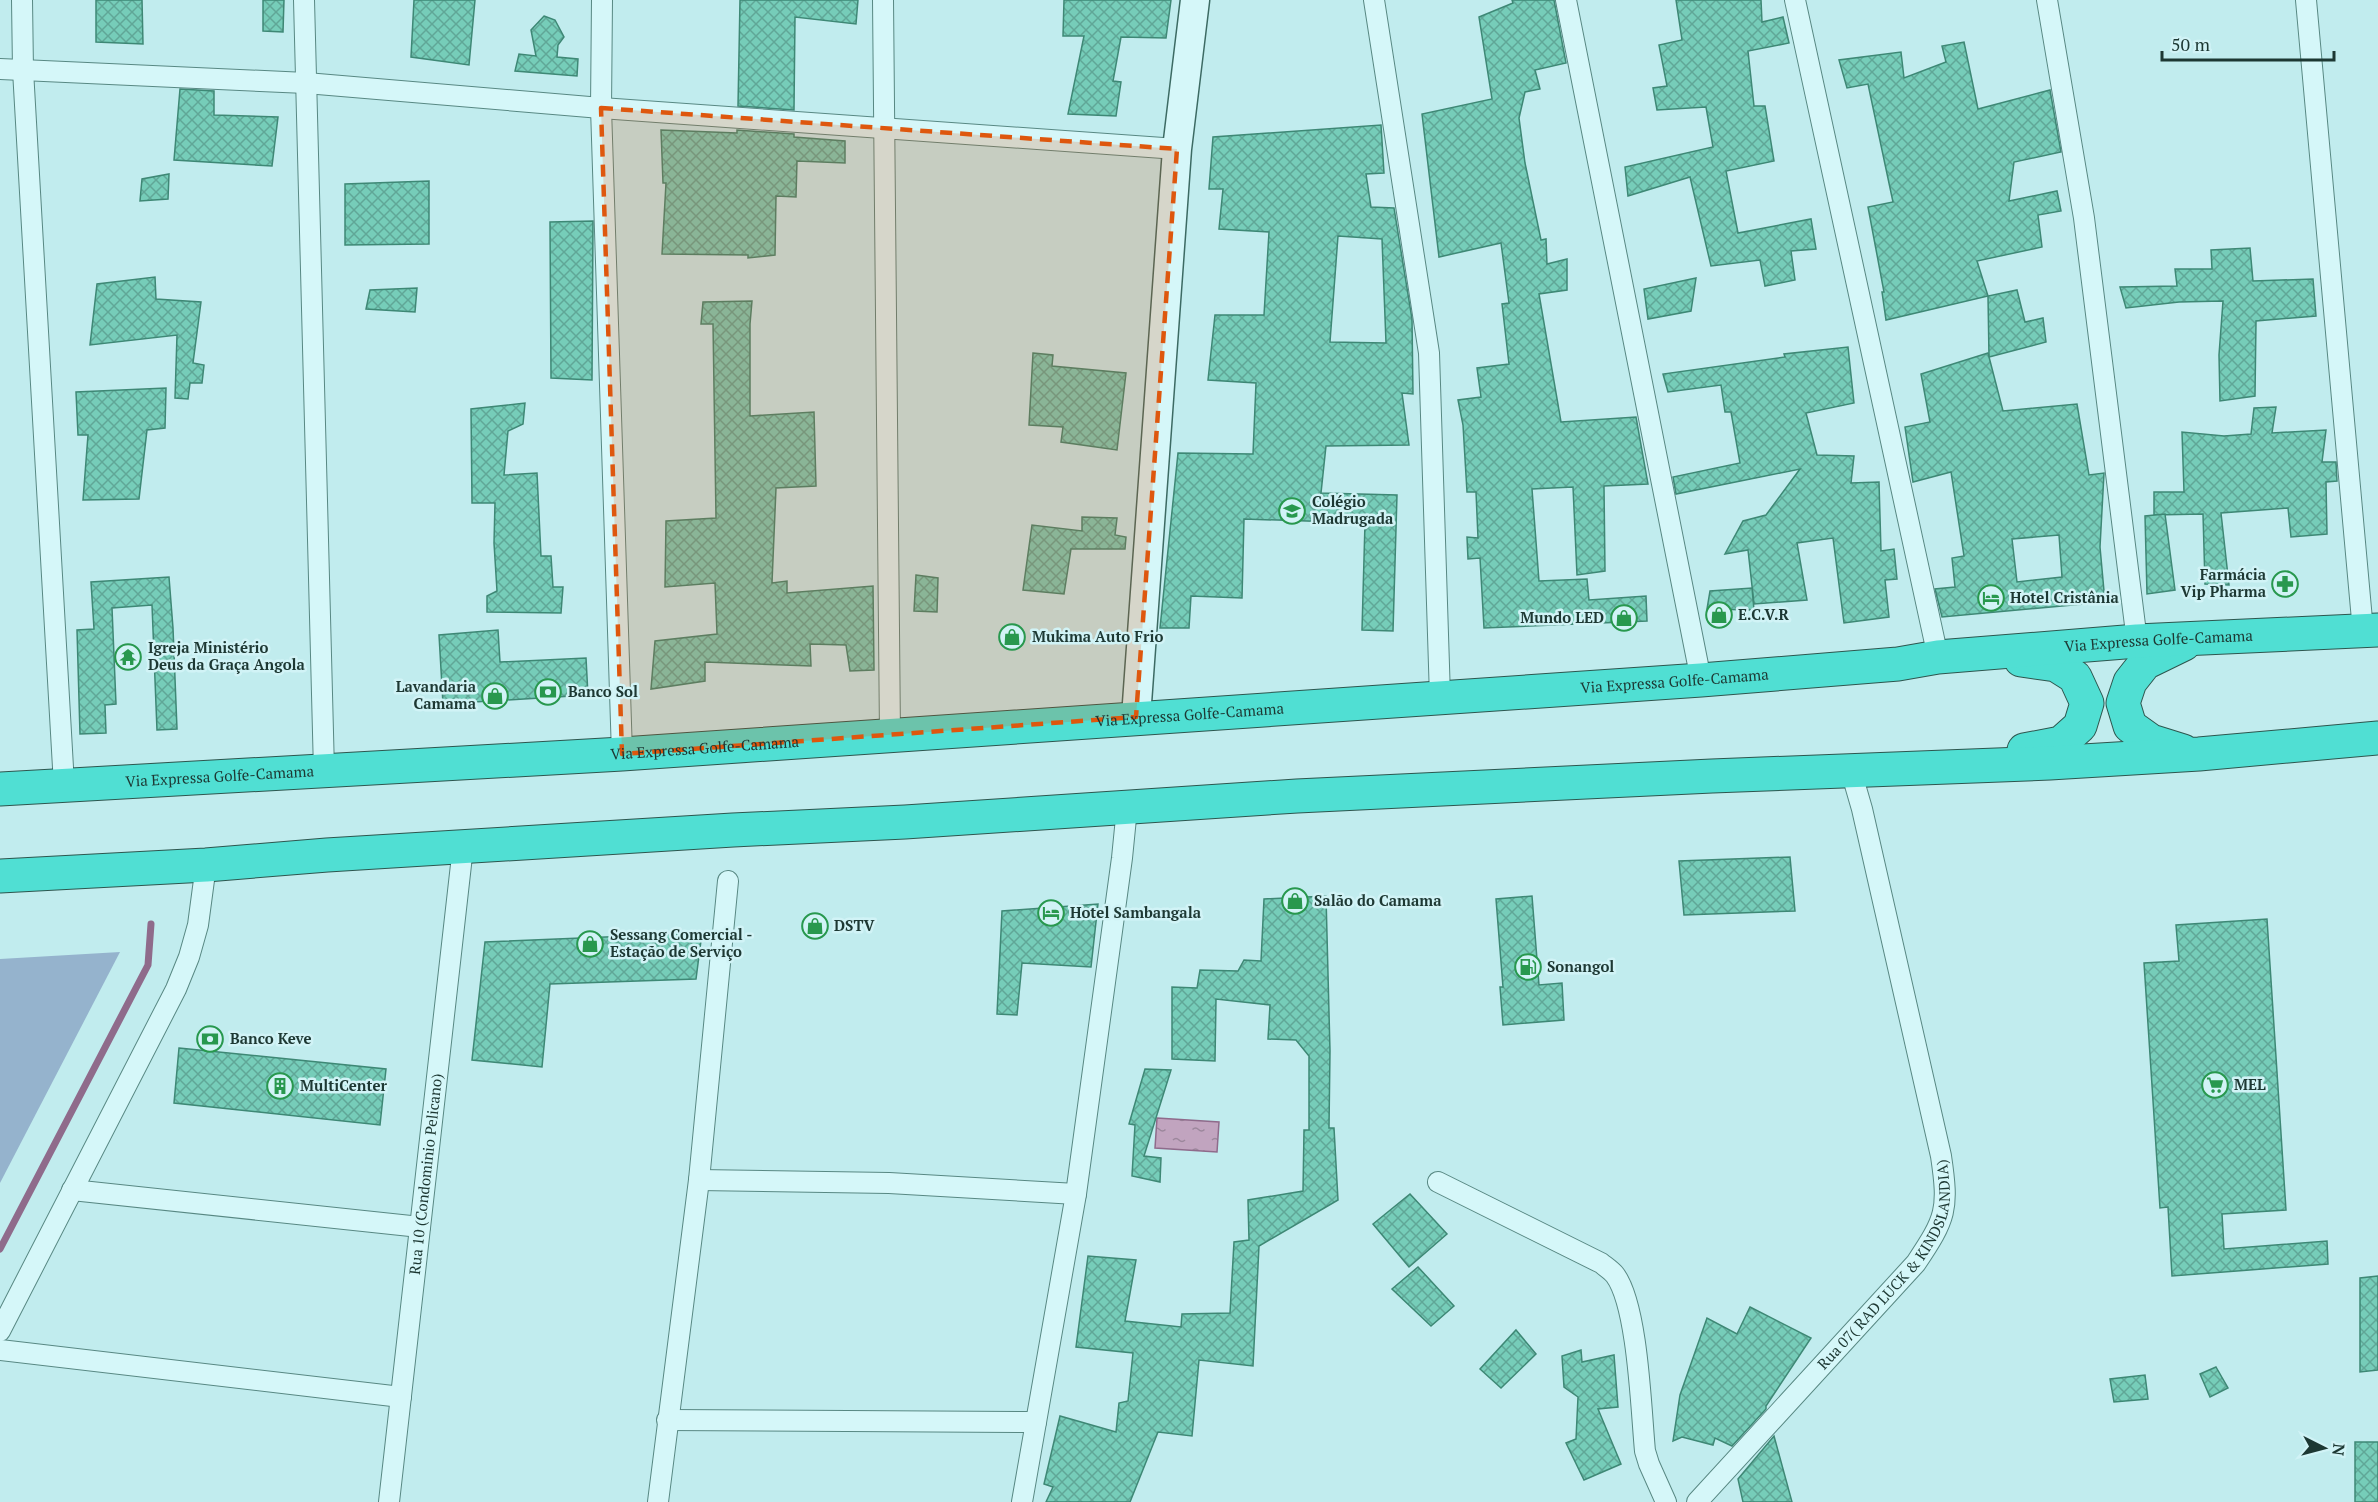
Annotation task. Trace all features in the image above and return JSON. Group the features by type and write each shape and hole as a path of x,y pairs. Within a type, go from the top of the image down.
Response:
{"highway":[{"name":"Via Expressa Golfe-Camama","path":"0,789 622,754 1440,696 1701,680 2137,641 2370,630"},
{"path":"2199,754 2151,741 2130,726 2122,703 2130,682 2145,663 2164,652 2202,637"},
{"path":"1898,664 2031,660 2056,665 2075,677 2087,703 2080,726 2061,743 1898,769"},
{"path":"0,876 1297,796 2050,763 2199,754 2378,738"}],"street":[{"path":"22,0 23,70 64,785"},
{"path":"304,0 324,771"},
{"path":"602,0 602,108 622,754"},
{"path":"883,0 890,735"},
{"path":"1136,717 1177,149 1195,0"},
{"path":"1374,0 1429,353 1440,696"},
{"path":"1566,0 1701,680"},
{"path":"1795,0 1938,657"},
{"path":"2048,0 2084,218 2137,641"},
{"path":"2306,0 2370,630"},
{"path":"0,69 306,83 602,108 1177,149"},
{"name":"Rua 07( RAD LUCK & KINDSLANDIA)","path":"1697,1502 1916,1263 1936,1233 1945,1212 1946,1187 1941,1156 1862,809 1851,771"},
{"path":"1022,1502 1076,1194 1127,808"},
{"name":"Rua 10 (Condominio Pelicano)","path":"388,1502 463,847"},
{"path":"0,1330 176,989 189,957 198,925 206,865"},
{"path":"658,1502 699,1180 728,882"},
{"path":"699,1180 889,1183 1076,1194"},
{"path":"1438,1182 1601,1263 1615,1274 1632,1320 1647,1458 1666,1502"},
{"path":"72,1190 420,1227"},
{"path":"0,1350 401,1397"},
{"path":"668,1420 1036,1422"}],"highlighted area":[{"path":"601,108 1177,149 1136,717 622,754"}],"shaded area":[{"path":"120,952 0,1183 0,959"}],"water":[{"path":"1157,1118 1219,1122 1217,1152 1155,1148"}],"building":[{"path":"96,0 142,0 143,44 96,42"},
{"path":"263,0 284,0 283,32 263,31"},
{"path":"414,0 475,0 469,65 411,57"},
{"path":"740,0 858,0 856,24 795,17 794,110 738,106"},
{"path":"1064,0 1171,0 1166,38 1121,37 1113,81 1121,82 1116,116 1068,114 1084,36 1063,36"},
{"path":"1512,0 1554,0 1566,63 1535,70 1540,89 1525,92 1519,118 1525,163 1541,240 1546,239 1547,264 1567,259 1567,290 1539,294 1561,422 1636,417 1648,484 1604,486 1605,571 1577,575 1573,487 1532,489 1539,581 1587,579 1589,600 1646,596 1647,621 1484,628 1480,558 1468,559 1467,537 1478,538 1476,492 1467,492 1463,425 1458,400 1481,397 1477,368 1509,364 1502,304 1509,303 1501,243 1439,257 1422,114 1492,99 1479,17 1513,3"},
{"path":"1676,0 1761,0 1762,22 1783,17 1789,43 1748,51 1754,106 1765,106 1774,161 1726,171 1738,233 1811,219 1816,249 1791,251 1795,280 1765,286 1760,260 1711,266 1690,177 1628,196 1625,167 1713,147 1706,107 1657,110 1653,88 1667,86 1659,45 1682,40"},
{"path":"544,16 555,20 564,37 558,45 557,57 578,59 577,76 515,71 519,54 536,56 531,30"},
{"path":"1964,42 1978,109 2050,90 2061,152 2014,162 2009,201 2057,191 2061,211 2038,215 2042,247 1977,261 1988,296 1886,320 1882,292 1884,292 1868,207 1893,202 1868,84 1847,88 1839,60 1901,52 1904,78 1946,62 1942,46"},
{"path":"180,89 214,91 214,115 278,117 272,166 174,160"},
{"path":"1381,125 1384,173 1366,174 1371,207 1394,208 1412,319 1413,394 1402,393 1409,445 1326,446 1321,493 1397,495 1393,631 1362,630 1365,523 1244,519 1242,598 1191,596 1189,628 1160,628 1178,453 1253,454 1256,383 1208,380 1215,315 1264,315 1269,232 1219,229 1223,189 1209,189 1213,137","holes":["1338,236 1382,239 1386,343 1330,342"]},
{"path":"661,130 737,133 737,130 845,141 845,163 797,161 796,197 776,196 775,255 748,258 748,255 662,254 666,183 663,183"},
{"path":"169,174 168,199 140,201 142,179"},
{"path":"429,181 429,244 345,245 345,184"},
{"path":"593,221 592,380 551,378 550,222"},
{"path":"2250,248 2253,281 2313,279 2316,316 2256,321 2255,396 2220,401 2219,355 2223,301 2179,302 2126,308 2120,287 2177,286 2175,269 2212,269 2211,250"},
{"path":"155,277 156,299 201,302 193,363 204,365 202,383 190,383 188,399 175,398 177,335 90,345 97,284"},
{"path":"1696,278 1691,311 1648,319 1644,289"},
{"path":"417,288 415,312 366,309 370,290"},
{"path":"2017,290 2025,322 2043,318 2046,342 1989,357 1988,296"},
{"path":"752,301 750,416 814,412 816,486 776,488 772,583 787,581 787,593 873,586 874,670 850,671 846,645 810,644 811,666 705,662 705,681 651,689 655,641 717,634 715,583 665,587 666,521 716,518 713,324 701,324 703,302"},
{"path":"1848,347 1854,403 1806,413 1817,455 1854,456 1851,483 1879,482 1881,551 1894,549 1897,579 1885,580 1889,617 1844,623 1833,538 1797,543 1807,600 1754,604 1748,550 1725,554 1743,521 1766,515 1800,469 1676,494 1673,477 1740,463 1731,412 1725,412 1721,385 1668,392 1663,374 1785,357 1784,354"},
{"path":"1033,353 1053,355 1052,366 1126,373 1117,450 1061,442 1063,427 1029,425"},
{"path":"1988,353 2003,411 2077,404 2089,475 2104,473 2100,547 2105,602 1942,617 1935,589 1955,587 1952,558 1964,556 1951,472 1913,482 1905,427 1930,422 1921,374","holes":["2059,535 2062,577 2017,582 2012,539"]},
{"path":"166,388 165,428 147,430 139,499 83,500 88,435 78,435 76,392"},
{"path":"525,403 523,424 508,431 504,475 537,473 541,556 551,556 553,587 563,587 561,613 487,612 487,596 497,591 494,543 495,503 472,503 471,409"},
{"path":"2276,407 2272,433 2326,430 2322,462 2336,462 2337,481 2326,482 2327,534 2291,537 2288,508 2221,513 2229,585 2205,584 2203,514 2154,515 2154,492 2184,492 2182,432 2224,436 2251,434 2254,408"},
{"path":"2165,514 2175,590 2147,594 2145,516"},
{"path":"1082,517 1117,518 1115,535 1126,537 1125,549 1071,549 1064,594 1023,590 1032,525 1082,531"},
{"path":"916,575 938,578 937,612 914,611"},
{"path":"169,577 177,729 157,730 152,605 112,608 116,704 105,705 106,733 80,734 77,630 94,629 91,582"},
{"path":"1752,588 1754,610 1707,609 1710,591"},
{"path":"498,630 500,662 586,658 588,695 443,704 439,635"},
{"path":"1790,857 1795,911 1684,915 1679,861"},
{"path":"1326,896 1330,1051 1329,1128 1334,1128 1338,1200 1259,1246 1253,1366 1199,1360 1192,1436 1158,1432 1130,1502 1046,1502 1053,1487 1044,1484 1060,1416 1116,1432 1119,1403 1128,1401 1133,1353 1076,1347 1088,1256 1136,1260 1125,1321 1181,1327 1182,1314 1230,1313 1234,1242 1249,1240 1248,1200 1303,1191 1304,1130 1309,1130 1309,1056 1296,1040 1268,1039 1270,1005 1216,999 1215,1061 1172,1059 1172,987 1197,988 1200,970 1238,971 1244,960 1261,961 1264,899"},
{"path":"1532,896 1539,985 1562,983 1564,1020 1503,1025 1500,987 1503,987 1496,899"},
{"path":"1098,904 1091,967 1022,963 1017,1015 997,1014 1002,911"},
{"name":"MEL","path":"2267,919 2286,1210 2222,1214 2224,1249 2327,1241 2328,1264 2172,1276 2168,1207 2160,1208 2144,963 2179,961 2176,925"},
{"path":"702,933 696,979 550,984 542,1067 472,1060 485,942"},
{"name":"MultiCenter","path":"179,1048 386,1069 380,1125 174,1103"},
{"path":"1145,1069 1171,1070 1144,1156 1161,1158 1160,1182 1132,1176 1135,1125 1129,1124"},
{"path":"1410,1194 1447,1234 1409,1267 1373,1224"},
{"path":"1418,1267 1454,1306 1431,1326 1392,1289"},
{"path":"2378,1276 2378,1370 2360,1372 2360,1278"},
{"path":"1750,1307 1811,1338 1766,1409 1732,1446 1715,1438 1713,1445 1682,1437 1673,1441 1680,1395 1707,1318 1737,1334"},
{"path":"1516,1330 1536,1354 1501,1388 1480,1369"},
{"path":"1581,1350 1582,1362 1614,1355 1618,1407 1598,1409 1621,1464 1584,1480 1566,1443 1576,1439 1578,1397 1564,1387 1562,1356"},
{"path":"2216,1367 2228,1388 2210,1397 2200,1374"},
{"path":"2145,1375 2148,1399 2114,1402 2110,1379"},
{"path":"1774,1436 1792,1502 1743,1502 1738,1479"},
{"path":"2355,1442 2378,1442 2378,1502 2355,1502"}],"waterway":[{"path":"0,1249 148,965 151,924"}],"place":[{"name":"Colégio Madrugada","path":"1292,511"},
{"name":"Farmácia Vip Pharma","path":"2285,584"},
{"name":"Hotel Cristânia","path":"1991,598"},
{"name":"E.C.V.R","path":"1719,615"},
{"name":"Mundo LED","path":"1624,618"},
{"name":"Mukima Auto Frio","path":"1012,637"},
{"name":"Igreja Ministério Deus da Graça Angola","path":"128,657"},
{"name":"Banco Sol","path":"548,692"},
{"name":"Lavandaria Camama","path":"495,696"},
{"name":"Salão do Camama","path":"1295,901"},
{"name":"Hotel Sambangala","path":"1051,913"},
{"name":"DSTV","path":"815,926"},
{"name":"Sessang Comercial - Estação de Serviço","path":"590,944"},
{"name":"Sonangol","path":"1528,967"},
{"name":"Banco Keve","path":"210,1039"},
{"name":"MEL","path":"2215,1085"},
{"name":"MultiCenter","path":"280,1086"}]}
